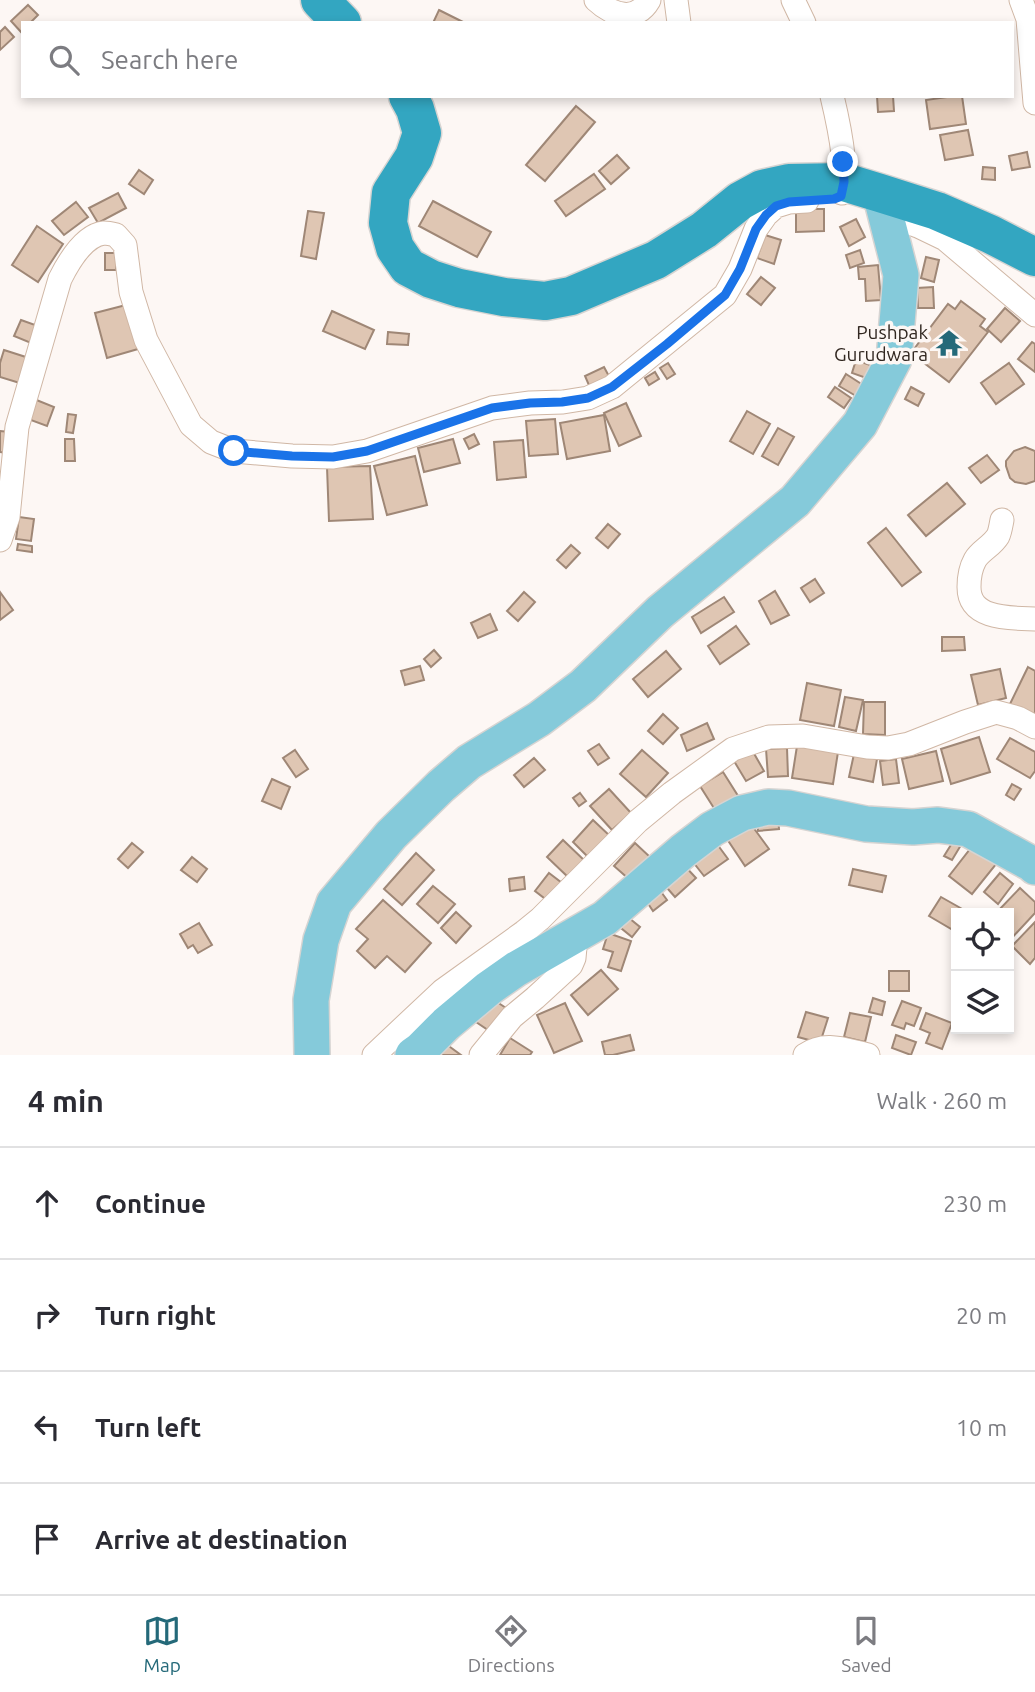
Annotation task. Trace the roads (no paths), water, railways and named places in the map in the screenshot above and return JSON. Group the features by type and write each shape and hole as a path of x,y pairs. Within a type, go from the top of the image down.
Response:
{"highway":[{"path":"320,0 340,21"},
{"path":"409,98 422,133 414,157 391,193 388,223 395,248 408,267 431,279 459,288 504,297 545,301 571,296 656,260 704,230 740,201 762,189 789,183 870,196 937,211 1035,257"}],"main road":[{"path":"312,1055 311,1000 321,940 334,903 391,835 469,762 539,719 583,686 660,612 795,501 860,424 894,359 901,275 870,196"},
{"path":"413,1055 489,988 516,969 605,918 683,851 712,829 742,813 768,807 788,808 866,824 913,827 938,825 968,829 1035,867"}],"street":[{"path":"596,0 613,13 626,15 638,12 649,0"},
{"path":"676,0 679,21"},
{"path":"793,0 803,21"},
{"path":"1028,14 1035,103"},
{"path":"832,98 836,116 870,196"},
{"path":"0,540 8,517 17,427 60,279 72,257 91,238 103,233 116,234 125,245 131,292 146,340 191,425 211,442 234,451 333,457 367,451 492,408 588,398 612,387 725,295 740,269 756,229 776,206 789,202 834,199 841,196 870,196 944,239 1035,316"},
{"path":"1002,520 998,536 975,559 969,576 969,595 979,610 993,616 1035,619"},
{"path":"374,1055 442,991 540,919 638,821 733,749 769,737 803,736 888,748 909,744 996,712 1018,718 1035,727"},
{"path":"481,1055 512,1017 570,965 574,958 576,936"},
{"path":"805,1055 824,1046 868,1055"}],"place":[{"name":"Pushpak Gurudwara","path":"949,343"}]}
